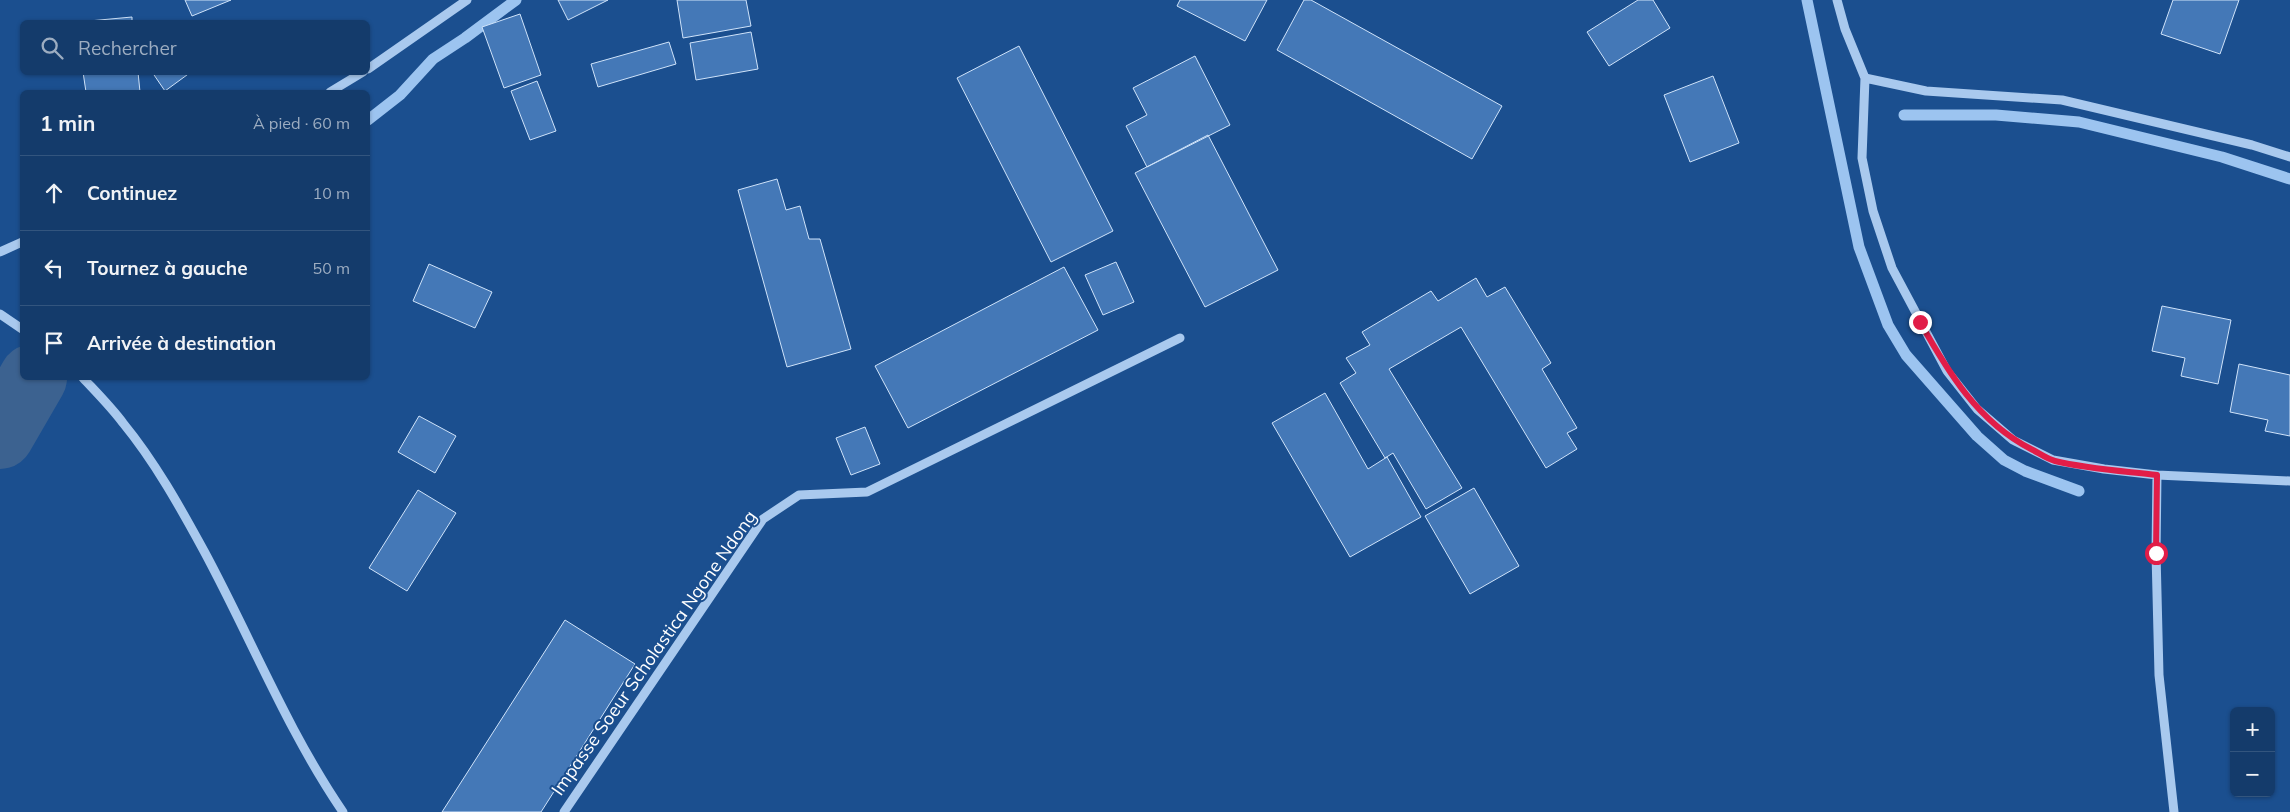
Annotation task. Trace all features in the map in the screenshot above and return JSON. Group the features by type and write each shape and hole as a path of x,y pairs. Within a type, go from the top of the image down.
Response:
{"street":[{"path":"370,68 467,0"},
{"path":"1837,0 1845,28 1865,78 1862,158 1873,211 1892,268 1947,371 1977,409 2013,440 2053,460 2104,469 2157,475 2290,481"},
{"path":"333,90 358,75"},
{"path":"1865,78 1926,91 2062,100 2252,145 2290,157"},
{"path":"0,252 20,243"},
{"path":"0,314 20,326"},
{"name":"Impasse Soeur Scholastica Ngone Ndong","path":"564,812 762,519 799,495 867,492 1180,338"},
{"path":"85,380 124,423 174,498 204,552 299,741 343,812"},
{"path":"2157,475 2156,553 2159,675 2174,812"}],"building":[{"path":"185,0 231,0 192,16"},
{"path":"558,0 608,0 568,20"},
{"path":"677,0 746,0 751,26 683,38"},
{"path":"1180,0 1267,0 1245,41 1177,6"},
{"path":"1304,0 1311,0 1502,106 1472,159 1277,50"},
{"path":"1638,0 1653,0 1670,28 1609,66 1587,32"},
{"path":"2173,0 2239,0 2220,54 2161,34"},
{"path":"520,14 541,75 504,88 482,27"},
{"path":"132,17 132,20 100,20"},
{"path":"751,32 758,69 696,80 690,43"},
{"path":"669,42 676,64 598,87 591,64"},
{"path":"1019,46 1113,231 1051,262 957,78"},
{"path":"1195,56 1230,125 1147,167 1126,126 1147,115 1133,88"},
{"path":"83,75 138,75 140,90 86,90"},
{"path":"154,75 187,75 166,90 164,90"},
{"path":"1713,76 1739,143 1690,162 1664,95"},
{"path":"537,81 556,131 530,140 511,91"},
{"path":"1208,135 1278,270 1205,307 1135,173"},
{"path":"777,179 786,210 800,206 809,239 820,239 851,349 787,367 738,190"},
{"path":"1116,262 1134,302 1103,315 1085,275"},
{"path":"429,264 492,292 475,328 413,301"},
{"path":"1064,267 1098,330 908,428 875,366"},
{"path":"1476,278 1487,297 1505,287 1551,363 1542,369 1577,428 1567,433 1577,449 1546,468 1461,327 1389,369 1462,488 1426,509 1393,453 1385,458 1340,383 1356,373 1346,358 1370,345 1362,332 1431,291 1438,301"},
{"path":"2162,306 2231,320 2218,384 2181,376 2185,358 2152,351"},
{"path":"2239,364 2290,375 2290,436 2265,431 2268,420 2230,412"},
{"path":"1325,393 1368,469 1387,457 1421,517 1350,557 1272,423"},
{"path":"419,416 456,436 435,473 398,452"},
{"path":"865,427 880,464 851,475 836,438"},
{"path":"1474,488 1519,566 1470,594 1425,516"},
{"path":"418,490 456,513 407,591 369,568"},
{"path":"565,620 635,664 541,812 442,812"}],"waterway":[{"path":"370,118 400,95 433,59 516,0"},
{"path":"1807,0 1859,247 1888,325 1906,355 1977,436 2004,460 2025,471 2079,491"},
{"path":"1904,115 1996,115 2079,122 2222,157 2290,179"},
{"path":"0,435 32,380"}],"route":[{"path":"1920,322 1947,371 1977,409 2013,440 2053,460 2104,469 2157,475 2156,553"}]}
